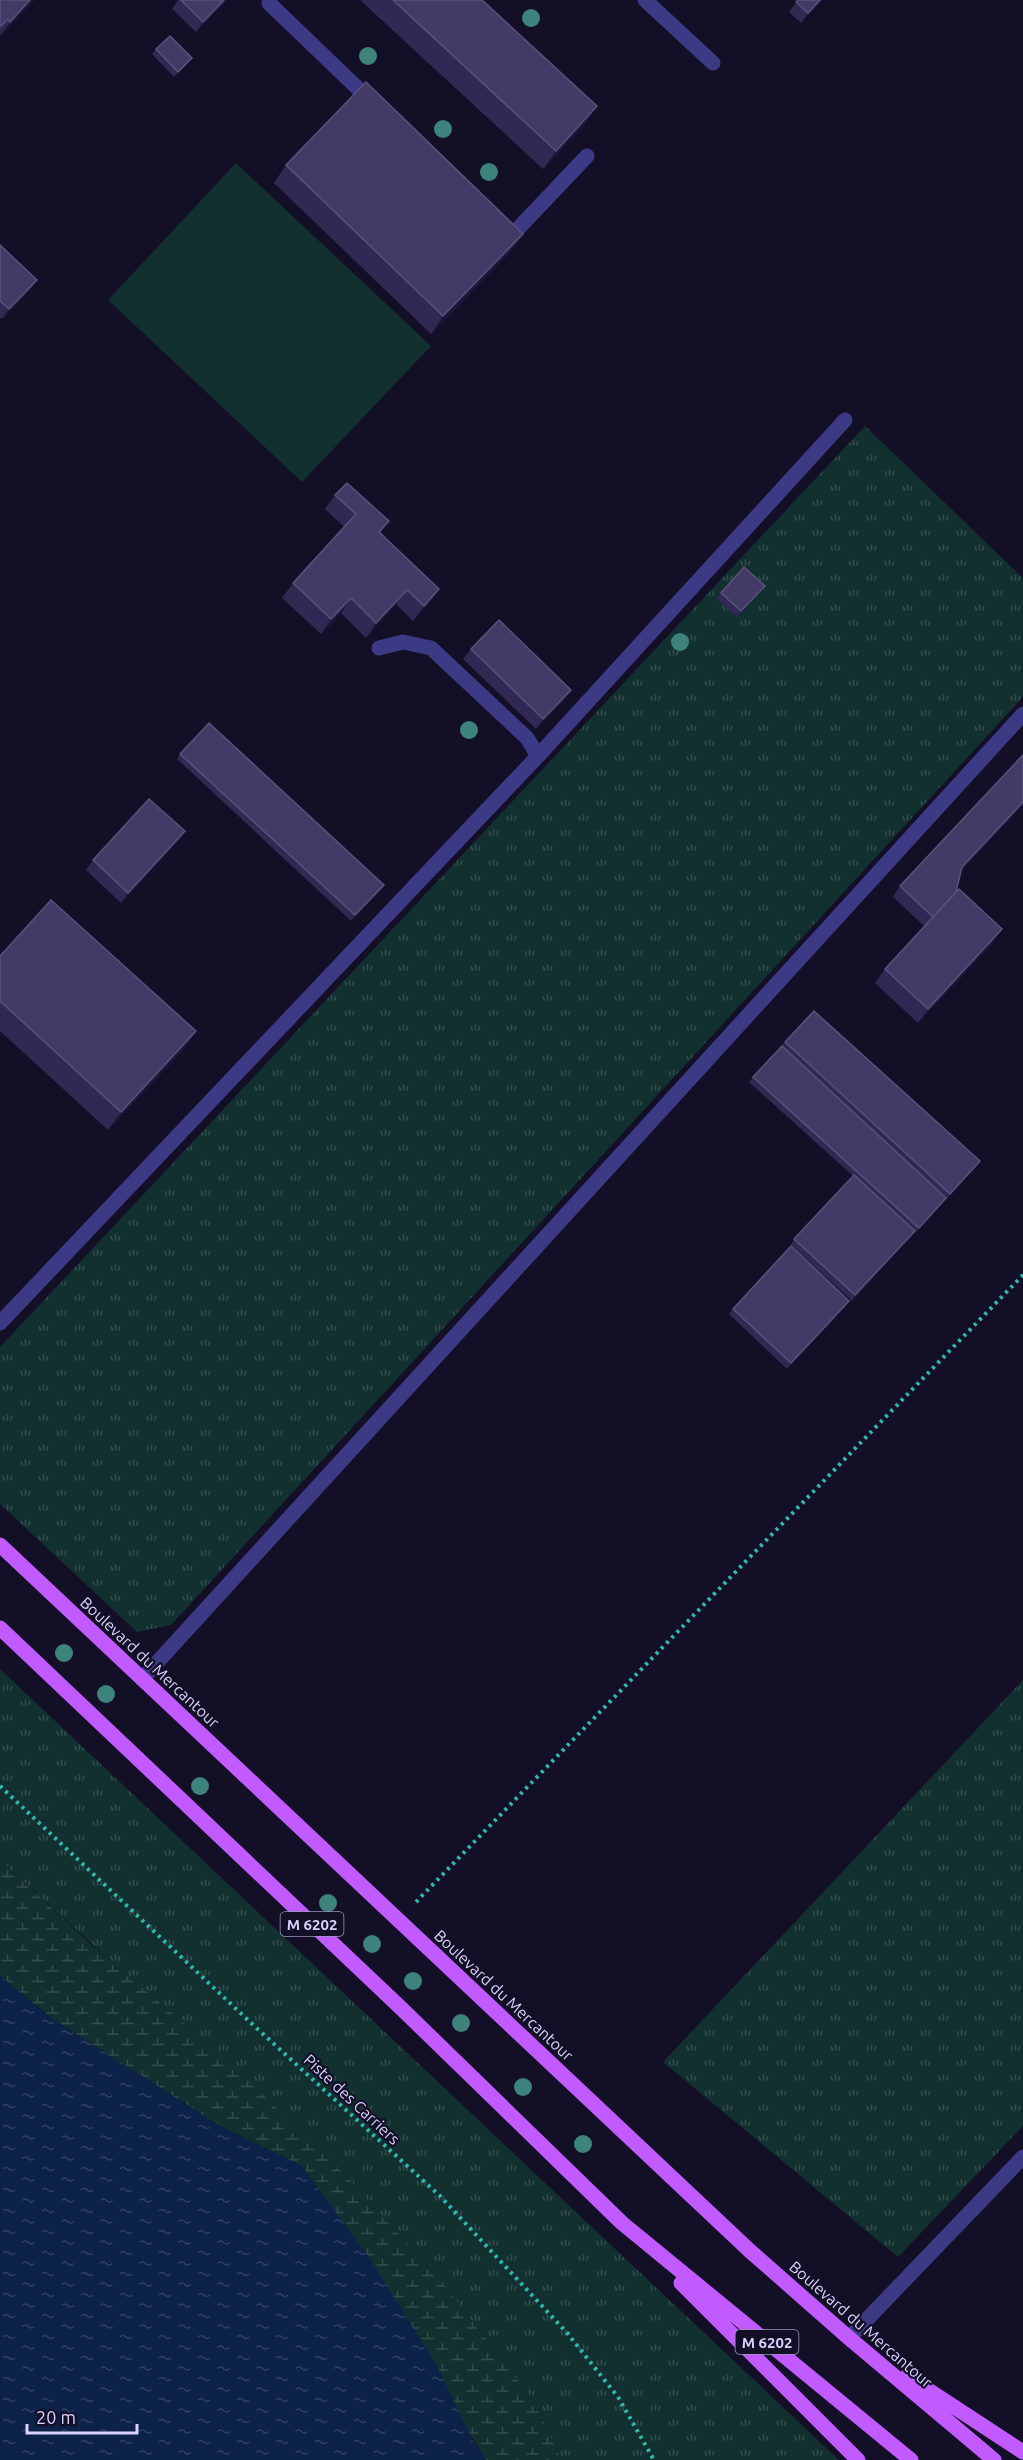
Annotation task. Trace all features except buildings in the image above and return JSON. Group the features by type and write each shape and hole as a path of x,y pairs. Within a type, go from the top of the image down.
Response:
{"main road":[{"name":"Boulevard du Mercantour","path":"0,1545 750,2251 993,2460"},
{"name":"M 6202","path":"0,1628 402,2008 622,2223 911,2460"},
{"path":"622,2223 858,2460"},
{"path":"849,2338 1023,2452"}],"street":[{"path":"270,0 269,3 381,111"},
{"path":"645,0 713,63"},
{"path":"494,219 511,236 587,156"},
{"path":"0,1323 538,756 845,420"},
{"path":"379,648 403,642 431,648 527,738 538,756"},
{"path":"142,1679 1023,714"},
{"path":"849,2338 1023,2157"}],"path":[{"path":"398,1920 1023,1275"},
{"name":"Piste des Carriers","path":"0,1786 250,2022 440,2196 568,2334 618,2397 654,2460"}],"green space":[{"path":"236,163 431,346 302,482 108,300"},
{"path":"865,426 1023,578 1023,697 171,1625 137,1632 0,1504 0,1347"},
{"path":"0,1669 839,2460 561,2460 536,2404 438,2277 342,2172 0,1860"},
{"path":"1023,1680 1023,2126 898,2257 663,2062"},
{"path":"0,1860 94,1947 227,2060 342,2172 438,2277 536,2404 561,2460 486,2460 302,2166 220,2126 51,2018 0,1976"}],"water":[{"path":"0,1976 51,2018 220,2126 302,2166 370,2259 436,2364 473,2441 486,2460 0,2460"}]}
